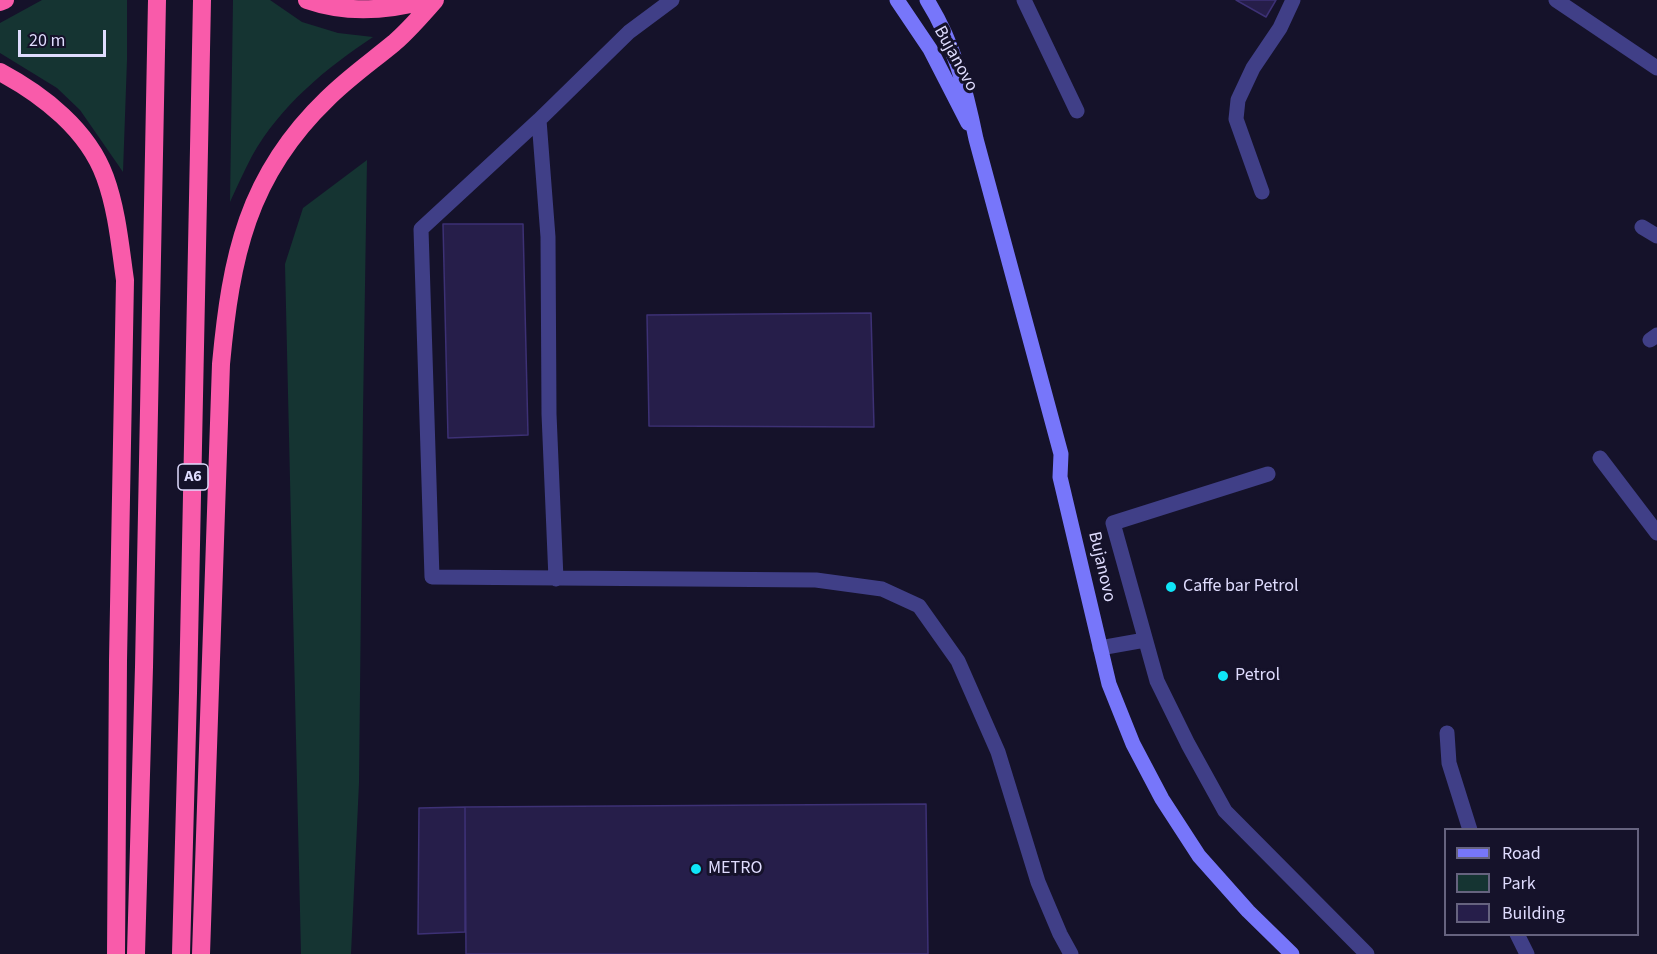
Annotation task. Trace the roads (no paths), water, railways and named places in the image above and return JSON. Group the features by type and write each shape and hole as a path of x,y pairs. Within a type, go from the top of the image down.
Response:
{"highway":[{"path":"0,2 5,0"},
{"path":"136,954 157,0"},
{"name":"A6","path":"181,954 202,0"},
{"path":"307,0 350,10 375,10 426,0"},
{"path":"201,954 221,364 227,303 236,258 252,208 269,171 284,147 326,100 369,61 394,43 435,0"},
{"path":"0,72 40,98 72,124 100,164 115,214 125,280 116,954"}],"main road":[{"name":"Bujanovo","path":"897,0 930,49 976,139"},
{"name":"Bujanovo","path":"927,0 948,38 966,91 976,139 1061,454 1060,477 1109,684 1133,744 1162,799 1199,856 1248,911 1292,954"}],"street":[{"path":"672,0 629,32 539,120 421,229 432,577 816,580 882,589 919,606 958,661 998,752 1038,882 1071,954"},
{"path":"1024,0 1077,111"},
{"path":"1262,192 1236,119 1239,100 1253,68 1280,28 1293,0"},
{"path":"1556,0 1657,68"},
{"path":"539,120 548,237 549,414 556,579"},
{"path":"1642,227 1657,236"},
{"path":"1600,458 1652,518 1657,533"},
{"path":"1268,474 1113,523 1157,681 1225,811 1367,954"},
{"path":"1100,648 1144,640"},
{"path":"1447,733 1449,763 1469,828"},
{"path":"1518,936 1527,954"}],"place":[{"name":"Caffe bar Petrol","path":"1171,587"},
{"name":"Petrol","path":"1223,676"},
{"name":"METRO","path":"696,869"}]}
